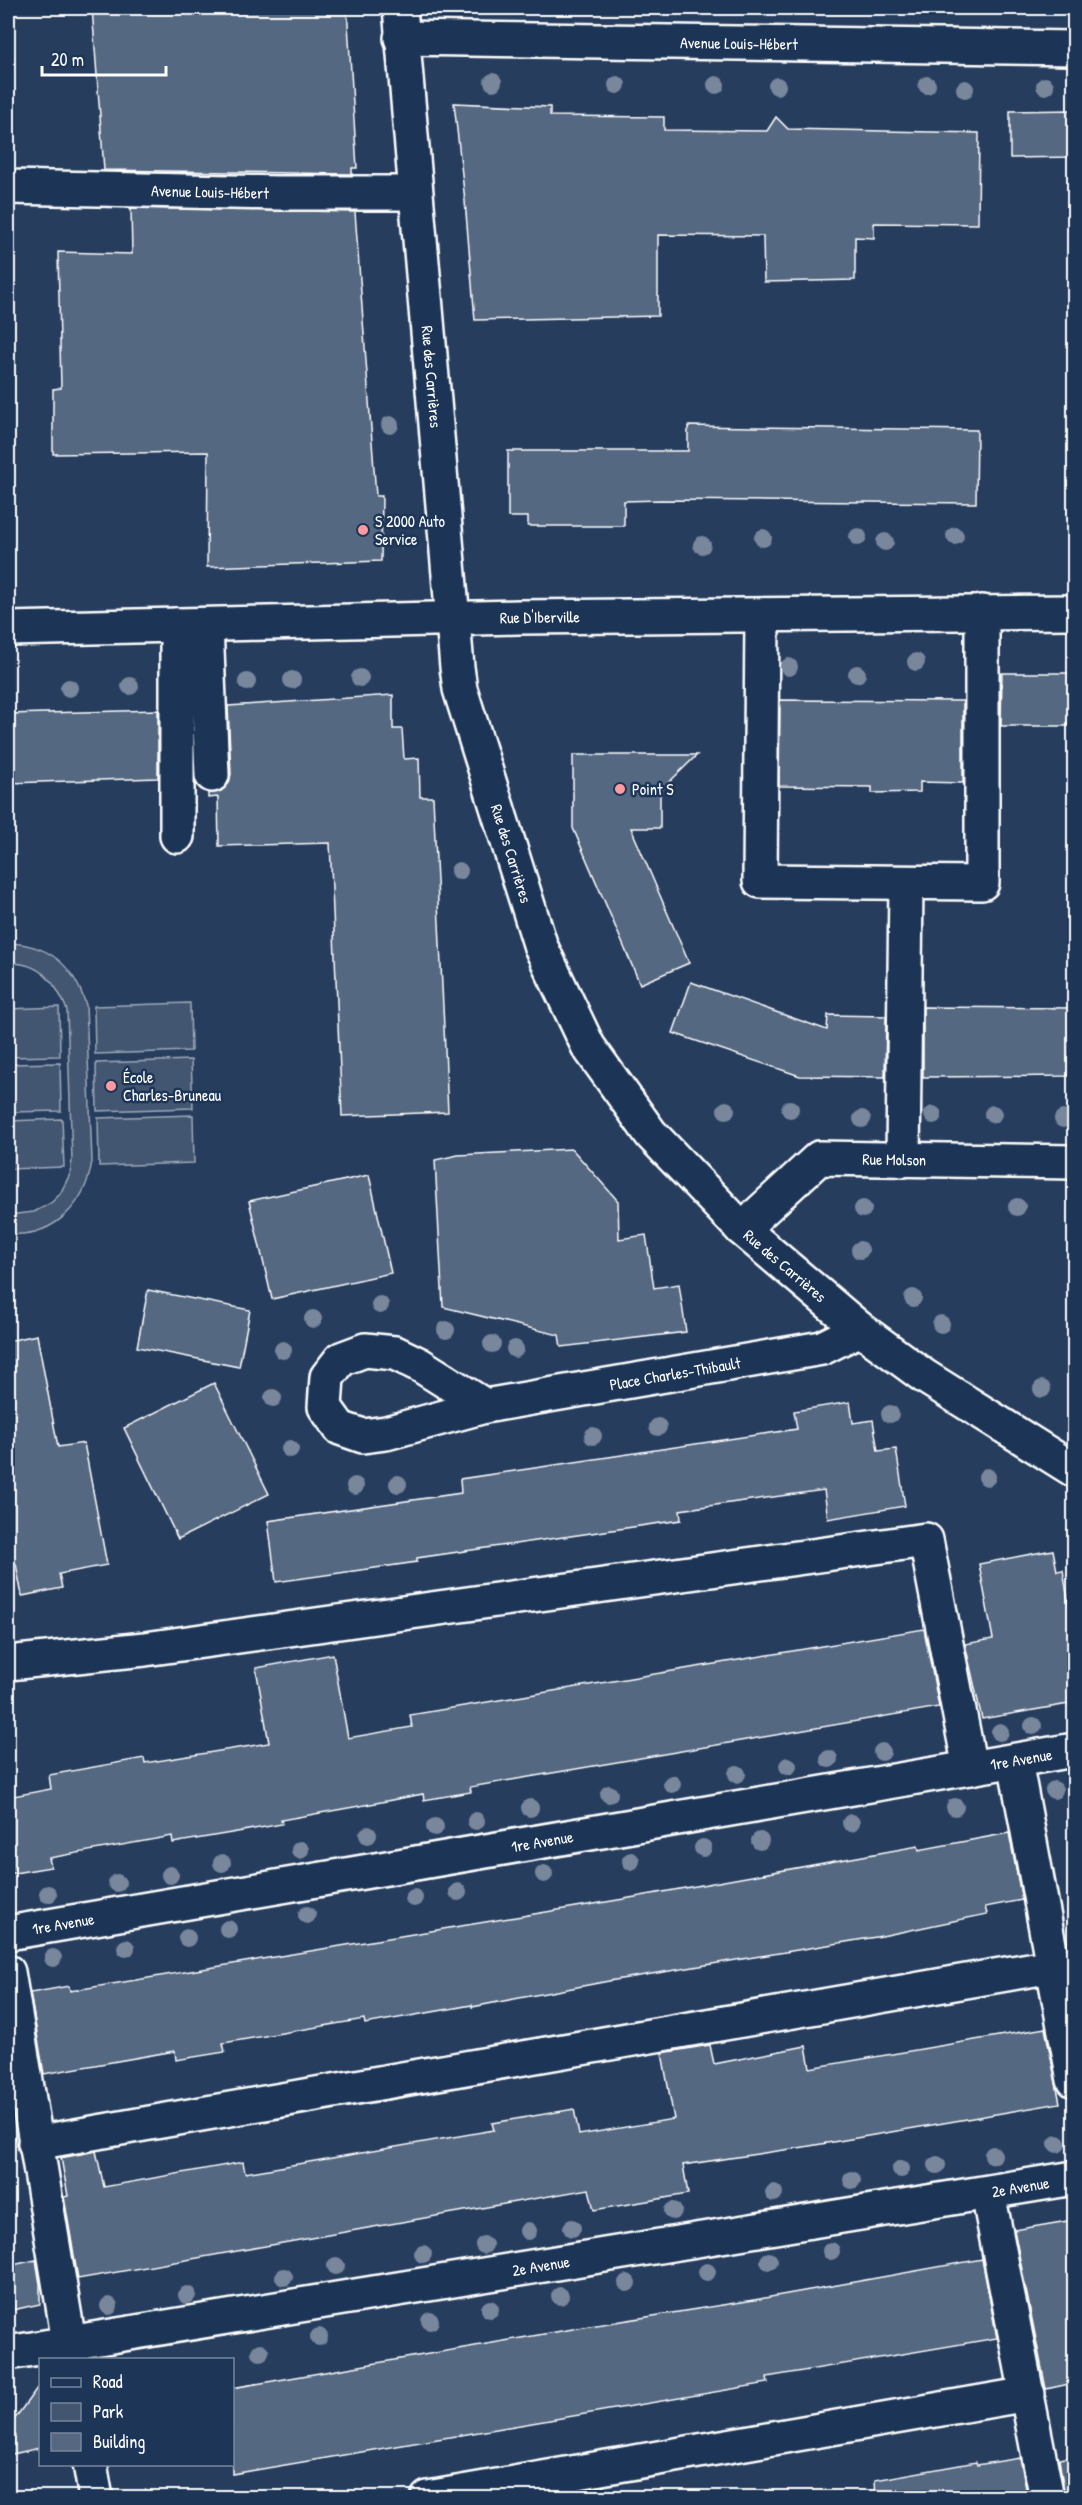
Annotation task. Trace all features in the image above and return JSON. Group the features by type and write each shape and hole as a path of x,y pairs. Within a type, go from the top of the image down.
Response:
{"street":[{"name":"Avenue Louis-Hébert","path":"400,23 1074,48"},
{"name":"Rue des Carrières","path":"400,23 460,689 541,947 588,1046 651,1134 742,1229 860,1329 924,1376 1074,1470"},
{"name":"Avenue Louis-Hébert","path":"8,187 277,194 415,192"},
{"path":"762,615 760,881 982,883 982,612"},
{"name":"Rue D'Iberville","path":"8,629 453,619 1074,612"},
{"path":"191,625 212,775"},
{"path":"177,836 191,625"},
{"path":"903,1160 906,883"},
{"name":"Rue Molson","path":"742,1229 819,1158 1074,1162"},
{"name":"Place Charles-Thibault","path":"485,1406 822,1348 860,1329"},
{"path":"8,1663 145,1649 926,1540 969,1768"},
{"name":"1re Avenue","path":"8,1933 1074,1750"},
{"path":"1015,1761 1074,2080"},
{"path":"35,2143 1052,1966"},
{"path":"8,1972 71,2351"},
{"name":"2e Avenue","path":"8,2353 71,2351 1074,2178"},
{"path":"988,2193 1047,2498"},
{"path":"428,2498 1028,2394"},
{"path":"90,2466 96,2498"}],"green space":[{"path":"8,943 36,948 58,960 75,979 86,1005 92,1161 89,1177 75,1204 65,1215 53,1224 25,1234 8,1234 8,1215 34,1212 51,1203 60,1194 70,1174 72,1161 67,1010 58,991 38,970 29,966 8,963"},
{"path":"190,1003 191,1051 95,1054 94,1006"},
{"path":"59,1007 60,1056 8,1057 8,1009"},
{"path":"191,1060 193,1108 97,1111 96,1063"},
{"path":"60,1063 61,1111 8,1112 8,1064"},
{"path":"193,1115 194,1163 99,1166 98,1118"},
{"path":"62,1119 64,1167 8,1169 8,1121"}],"building":[{"path":"92,8 347,8 357,168 352,168 352,174 104,170"},
{"path":"454,103 550,107 550,116 664,117 664,130 767,131 776,117 788,129 979,133 978,224 874,223 874,238 855,237 855,280 764,282 763,236 658,235 658,316 475,320"},
{"path":"1074,110 1074,157 1010,158 1010,111"},
{"path":"131,208 355,212 376,496 382,496 381,561 207,567 208,452 53,454 53,389 61,388 58,252 132,254"},
{"path":"688,426 977,430 976,503 624,501 624,526 528,526 528,517 508,517 508,451 688,451"},
{"path":"1002,673 1074,673 1074,726 1001,726"},
{"path":"393,695 393,729 402,729 404,759 419,758 420,797 433,797 448,1112 342,1116 330,843 219,846 218,797 208,798 208,793 221,791 229,783 231,774 228,706"},
{"path":"780,700 963,701 963,783 920,782 920,792 872,793 872,787 779,786"},
{"path":"158,710 158,778 10,783 8,714"},
{"path":"573,755 697,755 660,791 660,828 631,828 689,963 640,984 573,828"},
{"path":"691,982 827,1030 828,1015 886,1016 885,1077 800,1076 673,1033"},
{"path":"923,1007 1074,1008 1074,1076 923,1077"},
{"path":"572,1149 618,1201 619,1239 646,1235 654,1288 679,1284 686,1332 561,1347 559,1335 443,1307 435,1160 458,1155"},
{"path":"369,1175 391,1273 272,1299 249,1201"},
{"path":"148,1290 250,1310 239,1367 137,1347"},
{"path":"37,1335 58,1447 84,1443 107,1565 59,1574 62,1588 22,1596 16,1564 8,1566 8,1341"},
{"path":"214,1383 269,1494 178,1539 124,1428"},
{"path":"850,1402 853,1423 873,1420 878,1451 896,1449 905,1506 828,1519 824,1490 680,1510 681,1520 417,1558 417,1562 276,1582 268,1521 461,1493 460,1479 797,1429 794,1411"},
{"path":"1053,1550 1057,1571 1063,1570 1069,1606 1074,1605 1074,1703 982,1719 965,1644 993,1639 979,1564"},
{"path":"924,1629 939,1707 470,1787 471,1792 424,1800 423,1794 281,1820 282,1824 173,1843 172,1836 49,1858 51,1867 8,1874 8,1797 51,1789 49,1775 144,1758 145,1763 269,1743 256,1668 333,1654 348,1738 412,1727 410,1715"},
{"path":"1009,1833 1022,1900 985,1907 987,1914 882,1936 609,1981 472,2007 472,2005 365,2024 364,2019 223,2043 225,2052 176,2060 175,2051 44,2074 30,1993 69,1986 70,1991 624,1899 918,1846 919,1850"},
{"path":"1045,2028 1060,2103 798,2148 683,2165 688,2194 594,2210 589,2189 78,2279 64,2197 68,2196 61,2158 96,2151 104,2187 243,2162 245,2173 494,2130 492,2123 574,2109 579,2135 674,2119 662,2053 710,2045 714,2064 806,2046 810,2068"},
{"path":"1074,2220 1074,2383 1046,2389 1014,2230"},
{"path":"982,2259 997,2338 767,2377 768,2383 232,2474 232,2466 234,2466 234,2388"},
{"path":"36,2260 40,2284 40,2304 8,2311 8,2266"},
{"path":"39,2385 39,2448 8,2455 8,2428"},
{"path":"1074,2456 1074,2498 1065,2498 1059,2459"},
{"path":"1020,2458 1028,2498 876,2498 875,2480 976,2462 977,2465"}],"place":[{"name":"S 2000 Auto Service","path":"363,530"},
{"name":"Point S","path":"620,789"},
{"name":"École Charles-Bruneau","path":"111,1086"}]}
